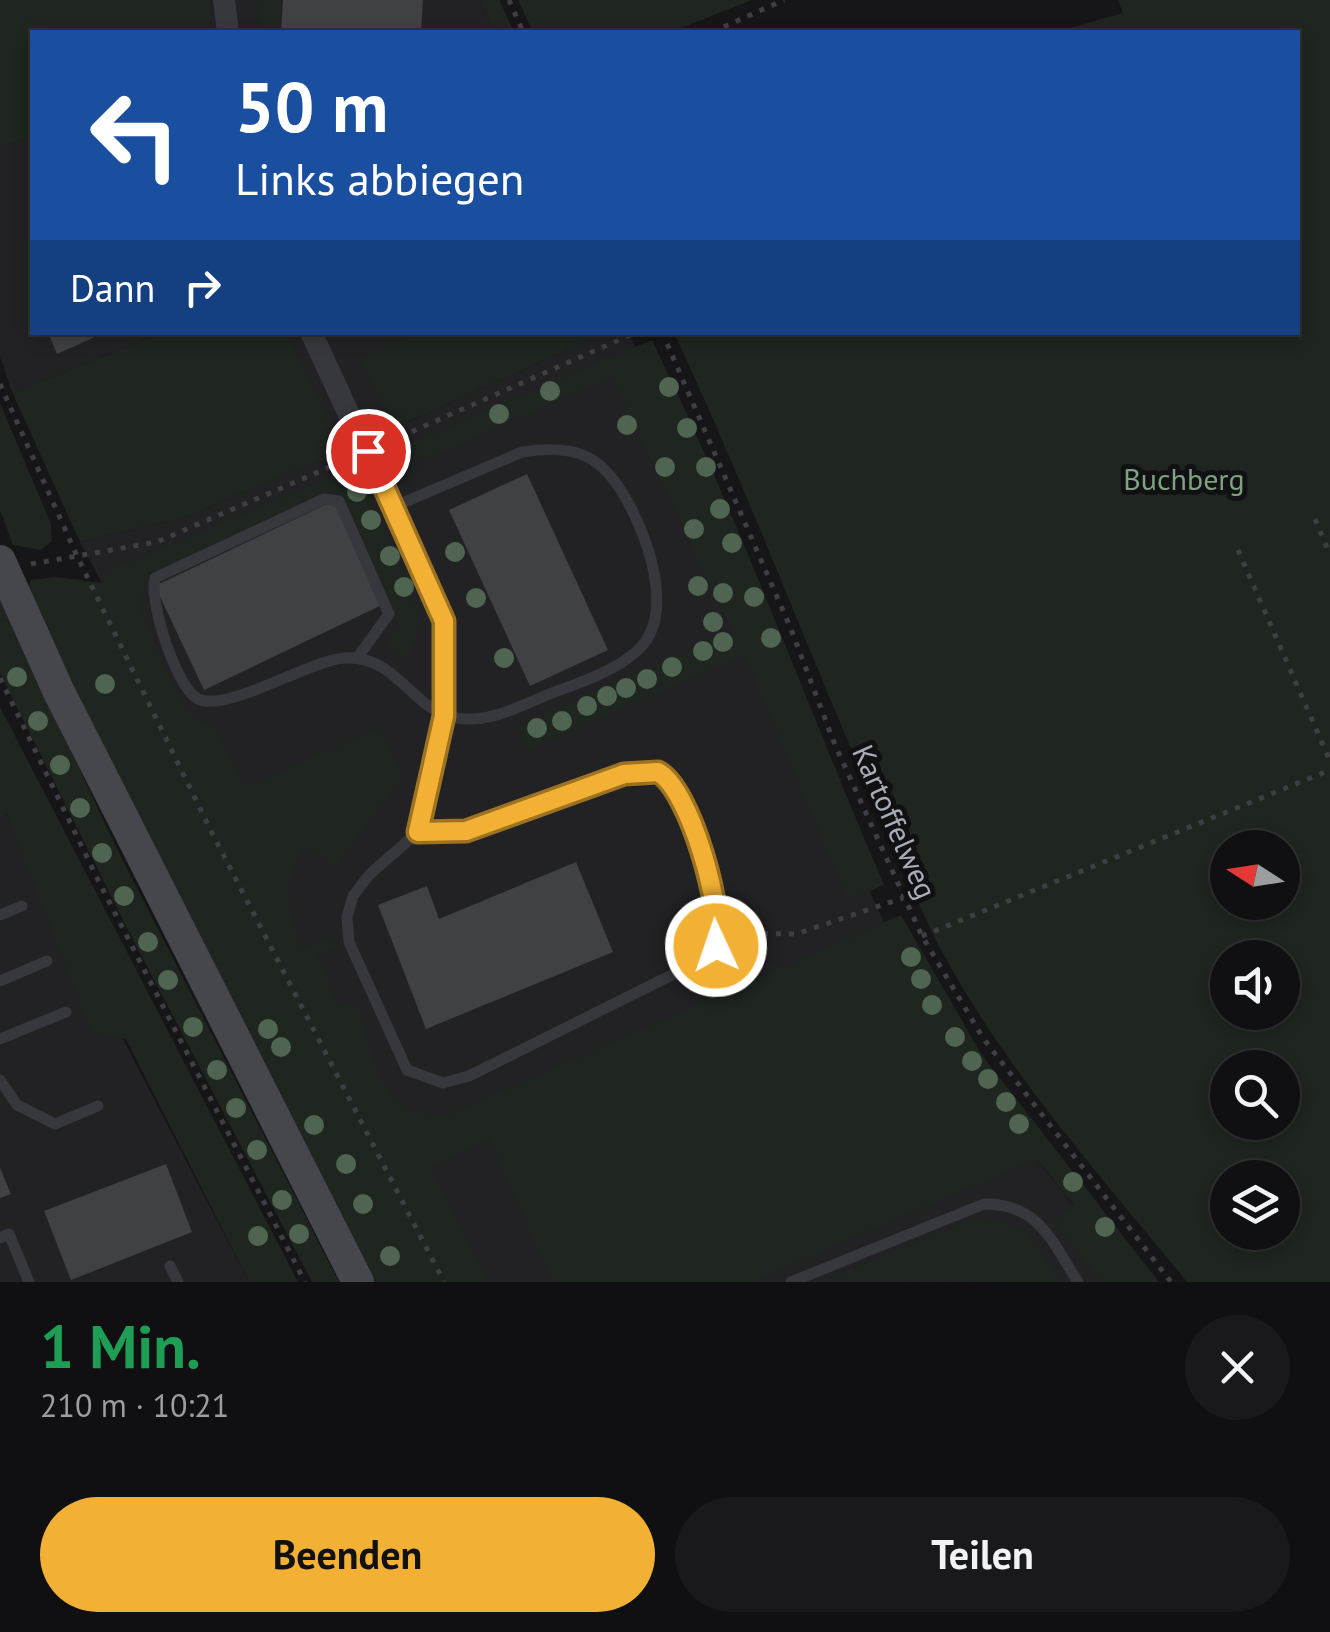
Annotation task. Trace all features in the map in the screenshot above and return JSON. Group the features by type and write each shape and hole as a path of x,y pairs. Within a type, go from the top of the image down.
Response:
{"main road":[{"path":"2,566 58,690 358,1282"}],"street":[{"path":"224,0 228,30"},
{"path":"313,335 444,621 444,716"}],"lane":[{"path":"357,658 389,614 339,501 324,499 155,578 154,606 180,674 194,696 209,703 237,697 307,667 357,658 396,675 444,716 501,714 615,665 639,650 652,628 657,593 653,566 634,513 613,476 595,458 544,449 522,452 393,506"},
{"path":"418,832 466,831 624,774 658,772 676,789 718,910 720,932 708,958 469,1076 443,1083 407,1070 397,1056 349,942 347,917 353,896 370,874 418,832 444,716"},
{"path":"0,915 22,906"},
{"path":"0,982 47,961"},
{"path":"0,1039 66,1012"},
{"path":"0,1080 18,1106 55,1124 98,1106"},
{"path":"791,1282 984,1204 1013,1204 1041,1228 1078,1282"},
{"path":"0,1238 9,1234 29,1282"},
{"path":"170,1266 178,1282"}],"path":[{"path":"509,0 522,30"},
{"path":"716,30 784,0"},
{"path":"2,566 157,542 630,335"},
{"name":"Kartoffelweg","path":"663,335 922,936 983,1038 1171,1282"},
{"path":"0,384 77,556 212,833 444,1282"},
{"path":"1314,520 1330,555"},
{"path":"1238,550 1330,761"},
{"path":"0,678 100,884 306,1282"},
{"path":"922,936 1330,770"},
{"path":"720,932 796,934 903,898"}],"shaded area":[{"path":"210,0 479,0 493,30 208,30 212,25"},
{"path":"30,138 30,335 158,335 12,392 0,357 0,146"},
{"path":"288,335 448,335 392,429 601,335 630,335 806,752 930,1023 1133,1282 467,1282 397,1139 80,542 187,517 342,450"},
{"path":"0,813 6,814 249,1282 0,1282"}],"green space":[{"path":"0,0 210,0 212,25 208,30 30,30 30,138 0,146"},
{"path":"256,0 281,0 279,30 262,30"},
{"path":"479,0 499,0 513,30 493,30"},
{"path":"518,0 752,0 676,30 532,30"},
{"name":"Buchberg","path":"1118,0 1330,0 1330,1282 1187,1282 1023,1078 939,946 675,335 1300,335 1300,30 1063,30 1123,13"},
{"path":"158,335 288,335 343,450 187,517 80,542 12,392"},
{"path":"412,335 601,335 392,429 360,359"},
{"path":"652,340 743,543 884,885 848,900 744,655 526,751 515,727 732,632 612,377 409,467 400,448"},
{"path":"0,403 51,524 52,541 41,550 13,545 0,510"},
{"path":"356,466 418,610 418,629 408,662 392,652 386,637 402,629 337,490 149,574 139,608 185,709 219,733 246,787 381,727 403,777 335,867 305,847 292,873 289,897 302,949 333,935 338,947 318,954 337,1006 356,1002 375,1063 391,1094 423,1112 448,1115 901,915 982,1055 1159,1282 1101,1282 1054,1222 1074,1206 1037,1159 750,1282 553,1282 489,1139 429,1167 489,1282 372,1282 56,653 28,587 31,580 56,577 102,583 111,570"},
{"path":"0,600 118,851 339,1282 312,1282 127,928 0,673"},
{"path":"0,707 298,1282 249,1282 126,1039 91,1032 7,814 0,813"},
{"path":"993,1217 1026,1232 1062,1282 827,1279 971,1219"}],"building":[{"path":"283,0 423,0 421,30 281,30"},
{"path":"49,335 99,335 57,354"},
{"path":"527,474 608,650 530,686 449,510"},
{"path":"333,501 382,605 204,690 155,586"},
{"path":"576,862 613,952 426,1029 378,905 427,886 439,919"},
{"path":"166,1164 192,1232 71,1280 44,1211"},
{"path":"0,1168 11,1194 0,1198"}],"route":[{"path":"368,451 444,621 444,716 418,832 466,831 624,774 658,772 676,789 701,854 718,910 720,932 716,946"}]}
